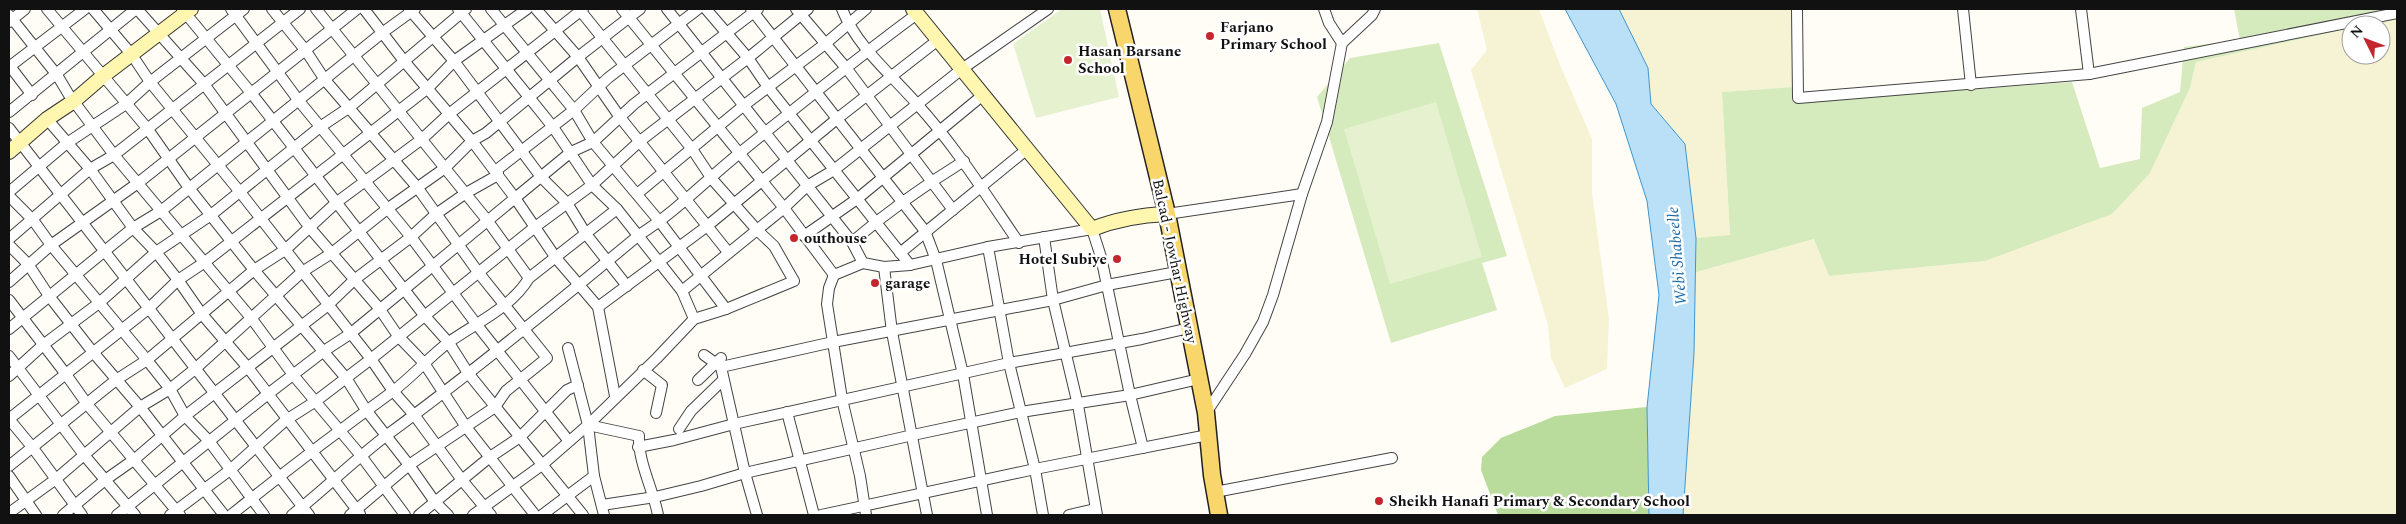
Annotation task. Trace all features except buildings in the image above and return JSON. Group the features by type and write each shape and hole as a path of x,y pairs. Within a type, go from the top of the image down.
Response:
{"main road":[{"name":"Balcad - Jowhar Highway","path":"1117,9 1167,214 1206,413 1215,492 1220,515"}],"street":[{"path":"25,9 10,19 57,75 114,155 206,262 227,292 274,347 294,376 386,487 405,515"},
{"path":"47,9 147,128 167,159 254,270 346,378 366,410 410,465 435,502 448,515"},
{"path":"32,95 9,66 85,9"},
{"path":"92,9 132,55 150,82 240,192 488,511"},
{"path":"9,112 137,9 204,84 310,228 379,308 398,336 424,363 466,426 535,515"},
{"path":"47,119 90,169 133,228 156,252 201,313 249,368 356,513 410,465 495,407 506,391 547,358 478,272 418,187 350,106 325,80 306,50 272,9"},
{"path":"9,239 90,169 114,155 300,9"},
{"path":"316,9 488,220 529,278"},
{"path":"9,282 51,245 138,183 357,9"},
{"path":"364,9 404,61 472,141 515,198 556,258 598,307 615,396"},
{"path":"491,9 503,26 574,110 593,142 660,222 726,309"},
{"path":"82,515 34,448 9,419 40,396 92,351 148,309 178,280 206,262 261,220 428,88 454,61 526,9"},
{"path":"536,9 578,57 597,87 619,116 706,227 728,252"},
{"path":"9,466 62,426 116,380 147,360 254,270 285,250 337,202 422,140 449,114 528,54 581,9 692,149 712,178 757,230 774,246 794,281 726,309 694,319 588,425 568,440 542,465 514,486 488,511 473,515"},
{"path":"622,9 784,208 834,275"},
{"path":"9,513 56,478 140,407 170,389 196,369 226,340 278,296 302,272 332,253 387,208 445,168 472,141 499,123 528,97 640,9"},
{"path":"667,9 852,242 863,263"},
{"path":"498,175 498,169 574,110 597,87 698,9"},
{"path":"706,9 748,58 768,87 910,265"},
{"path":"842,9 848,24 868,50 890,77 917,104 964,161 1019,243"},
{"path":"637,194 743,106 825,44 866,9"},
{"path":"682,291 784,208 807,186 834,170 863,149 889,126 962,69 1048,9"},
{"path":"1324,9 1329,23 1342,43"},
{"path":"1206,413 1245,354 1263,322 1273,295 1302,194 1327,122 1342,43 1372,15 1375,9"},
{"path":"1797,9 1798,98 2089,74 2397,13"},
{"path":"1963,9 1970,85"},
{"path":"2081,9 2089,74"},
{"path":"9,152 47,119 74,101 102,76 132,55 186,10 424,315 449,343 468,373 567,498 583,515"},
{"path":"9,329 76,273 133,228 161,211 412,10 432,38 454,61 541,177 567,203 586,234 627,286"},
{"path":"9,376 43,345 99,303 156,252 211,215 320,126 377,85 462,10 553,127 592,185 639,235 682,291 694,319"},
{"path":"117,515 268,394 294,376 324,351 350,334 379,308 571,152 593,142 619,116 647,93 702,53 754,10 772,36 863,149 925,231 936,260 948,319 963,374 987,515"},
{"path":"264,515 209,442 186,416 170,389 147,360 120,330 33,220 9,194 67,143 126,104 237,11 299,101 411,237 476,325 498,350 568,440"},
{"path":"9,300 87,404 135,459 176,513 230,470 286,420 316,401 371,360 398,336 534,227 592,185 640,141 748,58 802,11 825,44 911,153 953,210"},
{"path":"292,515 306,511 332,480 498,350 639,235 660,222 740,153 816,92 847,70 915,11 1092,229 1107,286 1143,448"},
{"path":"598,307 706,227 838,118 938,40"},
{"path":"804,236 857,199 938,130 983,95"},
{"path":"9,128 306,511"},
{"path":"900,253 1026,150"},
{"path":"852,242 875,222 964,161"},
{"path":"63,515 104,480 135,459 162,435 301,327 327,306 354,280 411,237 436,214 466,193 498,175"},
{"path":"865,511 854,448 842,400 827,304 829,288 834,275 863,263 884,267 910,265 988,247 1092,229 1139,215 1167,214 1302,194"},
{"path":"231,515 312,453 338,430 393,391 449,343 504,305 522,290 529,278 617,210"},
{"path":"1044,237 1053,300 1078,405 1096,512 1069,515"},
{"path":"9,245 28,264 49,296 92,351 140,407 224,515"},
{"path":"988,247 1009,363 1035,469 1043,515"},
{"path":"884,267 892,332 927,515"},
{"path":"698,380 719,363 892,332 948,319 1053,300 1107,286 1178,272"},
{"path":"638,447 1009,363 1120,344 1189,328"},
{"path":"568,348 588,425 594,476 603,510 745,473 913,435 1020,412 1078,405 1130,395 1199,379"},
{"path":"704,355 719,363 757,515"},
{"path":"9,356 84,455 135,515"},
{"path":"642,370 662,385 656,413"},
{"path":"680,429 691,411 724,380"},
{"path":"418,515 490,457 520,437 567,390 578,386"},
{"path":"787,412 814,515"},
{"path":"588,425 639,436 638,447 655,497 658,515"},
{"path":"822,515 865,511 923,493 1208,435"},
{"path":"1215,492 1392,458"},
{"path":"9,476 36,515"},
{"path":"542,515 594,476"}],"shaded area":[{"path":"1477,9 1539,9 1560,65 1592,139 1592,193 1609,319 1607,369 1565,388 1551,358 1548,325 1471,70 1487,50"},
{"path":"1619,9 1793,9 1794,87 1722,92 1730,236 1696,238 1685,144 1651,104 1648,68"},
{"path":"2397,19 2397,515 1683,515 1694,353 1693,273 1814,239 1829,276 1985,261 2150,173 2190,88 2196,62 2341,30 2341,65 2391,65 2391,20"}],"green space":[{"path":"1062,9 1100,9 1119,97 1036,118 1013,44"},
{"path":"2234,9 2397,9 2397,19 2391,20 2391,15 2341,15 2341,30 2196,62 2190,88 2150,173 2112,214 1985,261 1829,276 1814,239 1693,273 1696,238 1730,235 1722,92 1794,87 1794,103 2072,82 2100,168 2140,159 2142,108 2180,92 2184,47 2240,40"},
{"path":"1439,43 1507,256 1482,263 1497,310 1391,343 1317,97 1350,58"},
{"path":"1436,102 1482,257 1390,284 1344,129"},
{"path":"1647,407 1649,515 1498,515 1481,470 1482,457 1501,438 1555,416"}],"water":[{"name":"Webi Shabeelle","path":"1565,9 1619,9 1648,68 1651,104 1685,144 1696,238 1694,353 1683,515 1649,515 1647,407 1659,295 1647,201 1616,104"}],"place":[{"name":"Farjano Primary School","path":"1210,36"},
{"name":"Hasan Barsane School","path":"1068,60"},
{"name":"outhouse","path":"794,238"},
{"name":"Hotel Subiye","path":"1117,259"},
{"name":"garage","path":"875,283"},
{"name":"Sheikh Hanafi Primary & Secondary School","path":"1379,501"}]}
